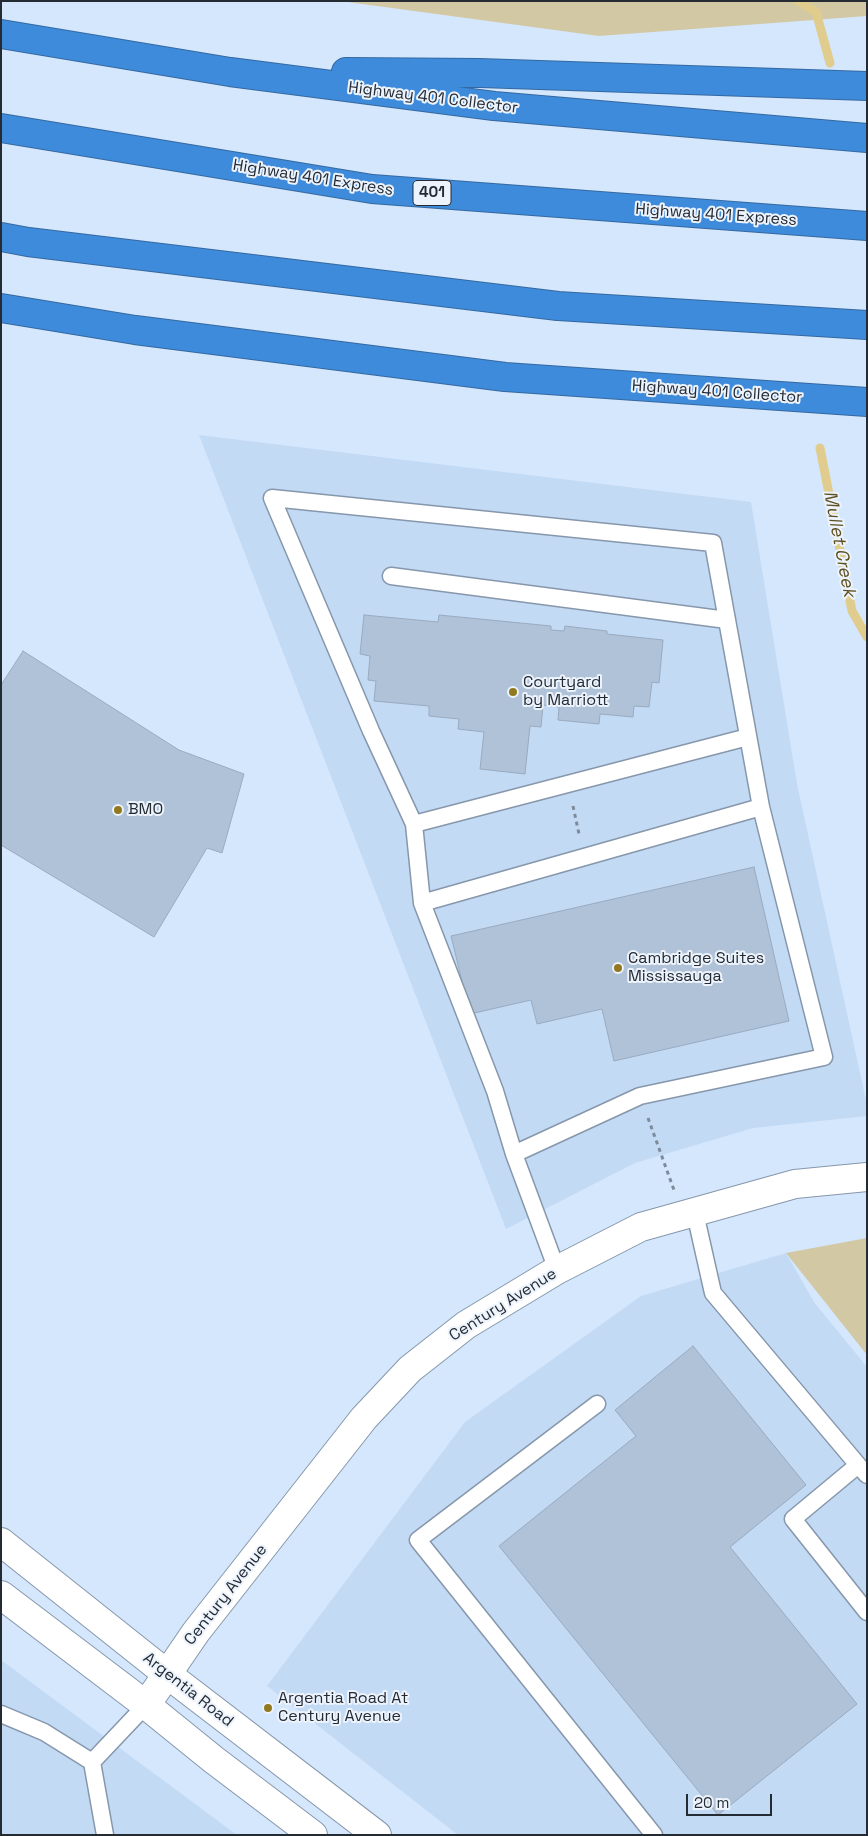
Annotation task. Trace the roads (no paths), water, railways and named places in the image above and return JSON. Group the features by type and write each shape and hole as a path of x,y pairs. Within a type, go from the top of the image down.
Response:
{"highway":[{"name":"Highway 401 Collector","path":"1,34 230,72 494,106 867,138"},
{"path":"230,72 480,73 867,86"},
{"name":"Highway 401 Express","path":"1,128 372,189 867,226"},
{"path":"1,237 38,244 558,306 867,325"},
{"name":"Highway 401 Collector","path":"1,308 135,330 504,377 867,402"}],"street":[{"name":"Century Avenue","path":"146,1705 196,1632 364,1418 410,1369 466,1325 557,1270 641,1227 796,1184 867,1177"},
{"name":"Argentia Road","path":"1,1542 167,1674 377,1835"},
{"path":"1,1595 313,1835"}],"lane":[{"path":"514,1154 640,1096 824,1057 762,807 713,543 272,498 371,731 414,824 422,903 495,1091 514,1154 557,1270"},
{"path":"391,576 727,620"},
{"path":"414,824 748,737"},
{"path":"422,903 762,807"},
{"path":"689,1214 713,1293 862,1470 793,1519 867,1612"},
{"path":"597,1404 418,1540 654,1835"},
{"path":"92,1762 146,1705"},
{"path":"1,1714 44,1732 92,1762 105,1835"}],"waterway":[{"name":"Mullet Creek","path":"798,1 816,12 830,63"},
{"name":"Mullet Creek","path":"820,448 852,611 867,637"}],"place":[{"name":"Courtyard by Marriott","path":"513,692"},
{"name":"BMO","path":"118,810"},
{"name":"Cambridge Suites Mississauga","path":"618,968"},
{"name":"Argentia Road At Century Avenue","path":"268,1708"}]}
